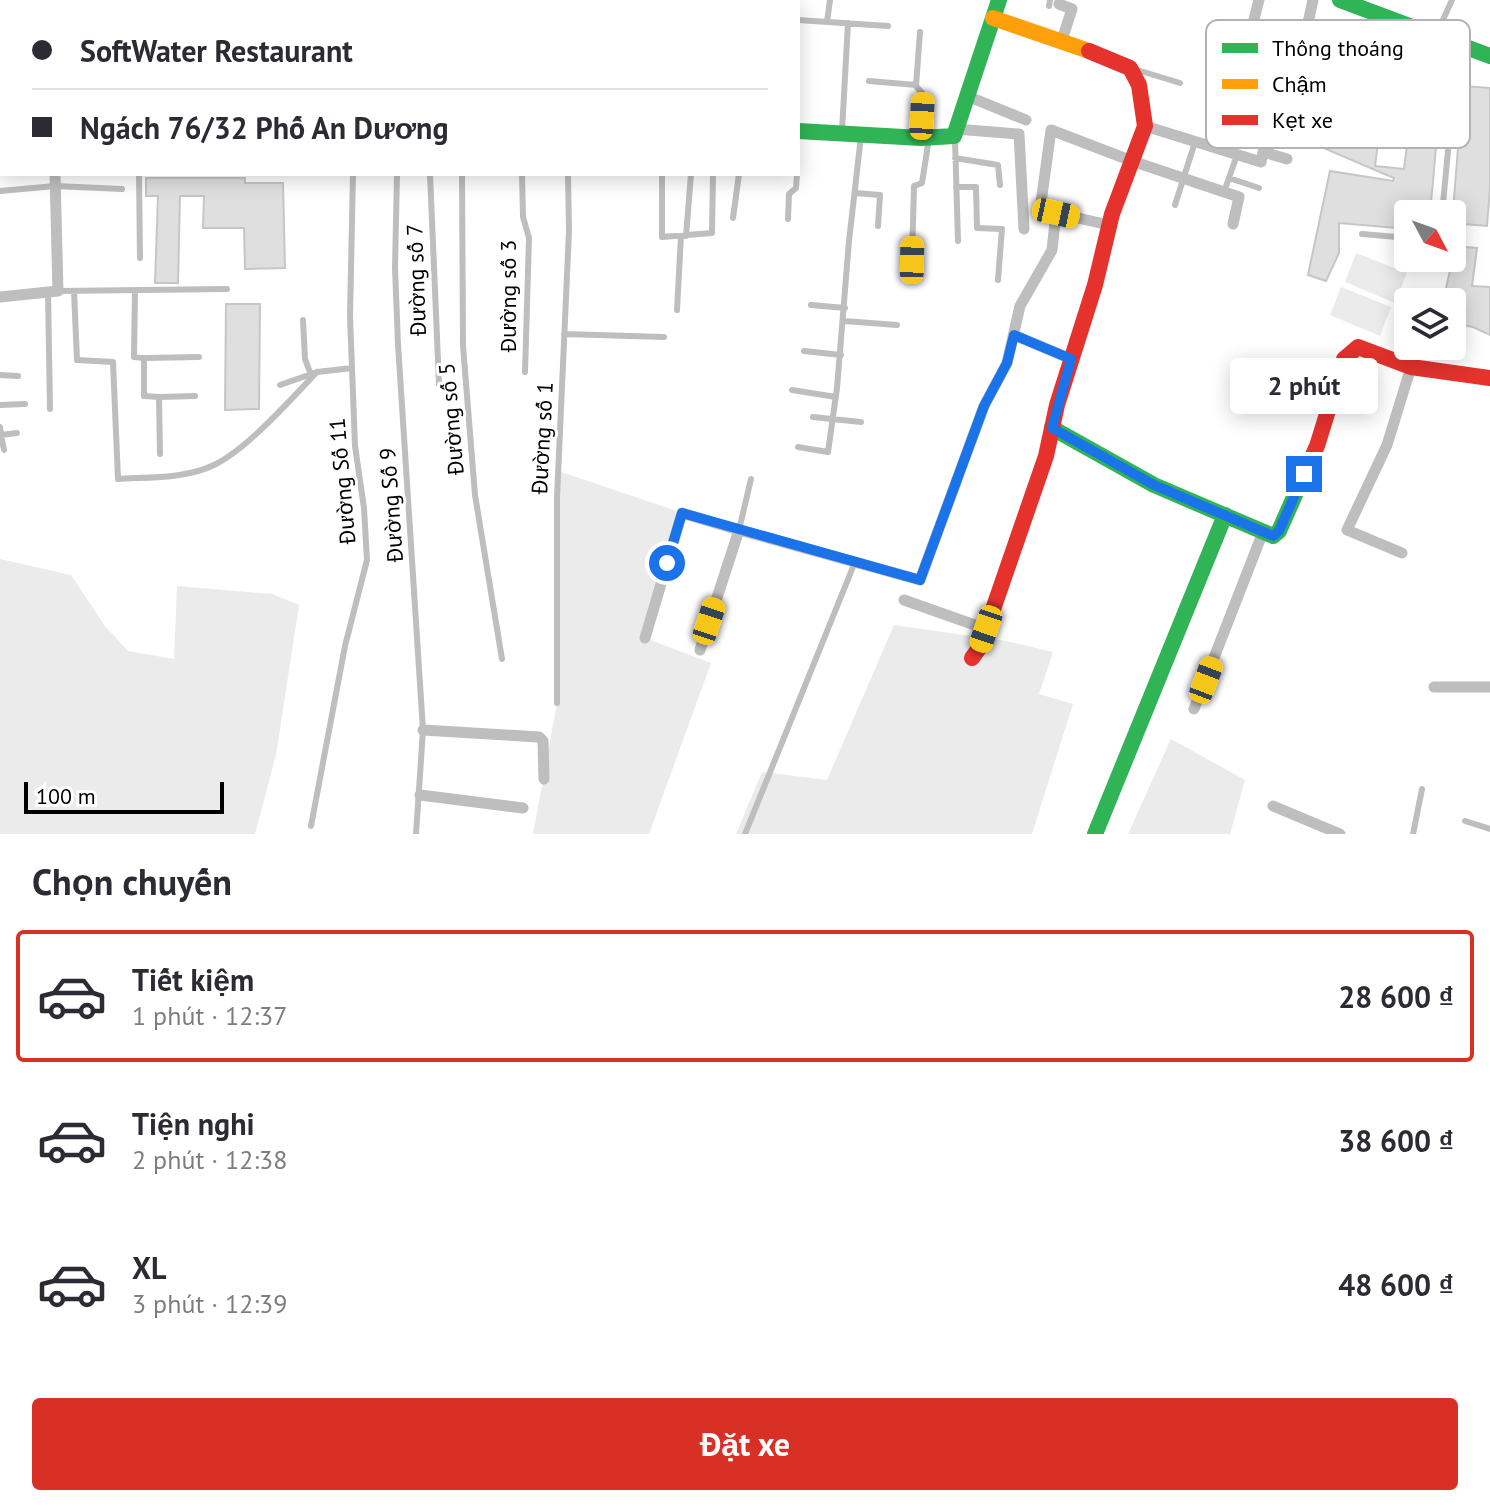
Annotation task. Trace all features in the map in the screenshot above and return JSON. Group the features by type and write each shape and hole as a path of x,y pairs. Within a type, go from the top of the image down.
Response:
{"street":[{"path":"955,132 999,0"},
{"path":"1254,20 1259,0"},
{"path":"1309,20 1313,0"},
{"path":"1350,2 1397,20"},
{"path":"1053,3 1072,9 1062,40"},
{"path":"972,658 986,629 1046,456 1109,225 1145,126 1139,85 1130,68 1062,40 993,18"},
{"path":"1470,48 1490,56"},
{"path":"967,96 1026,120"},
{"path":"1145,126 1206,145"},
{"path":"1040,210 1051,130 1239,197 1233,224"},
{"path":"800,133 925,138 955,132 1019,134 1024,229"},
{"path":"1214,148 1261,162 1263,152 1287,159"},
{"path":"0,297 53,292 55,180"},
{"path":"1024,208 1109,225"},
{"path":"645,638 682,513 920,580 984,406 1007,363 1020,306 1052,250 1056,213"},
{"path":"1014,335 1071,359"},
{"path":"1052,428 1154,485 1273,536 1279,531 1317,446 1344,359 1358,347 1411,367 1490,378"},
{"path":"1402,553 1347,530 1387,445 1411,367"},
{"path":"1095,834 1225,515"},
{"path":"700,650 739,530"},
{"path":"1194,709 1263,532"},
{"path":"904,600 986,629"},
{"path":"1434,687 1490,687"},
{"path":"423,730 539,737 543,741 544,779"},
{"path":"420,795 523,808"},
{"path":"1273,806 1340,834"}],"lane":[{"path":"827,22 830,0"},
{"path":"1443,20 1452,0"},
{"path":"800,20 888,26"},
{"path":"842,135 848,23"},
{"path":"912,260 914,186 922,183 925,138 923,94 916,85 920,32"},
{"path":"1130,68 1180,83"},
{"path":"869,81 916,85"},
{"path":"955,132 958,241"},
{"path":"798,447 828,452 841,355 861,136"},
{"path":"1175,205 1195,142"},
{"path":"1443,200 1448,148"},
{"path":"1224,192 1237,155"},
{"path":"955,158 998,165 1000,185"},
{"path":"139,176 140,258"},
{"name":"Đường Số 11","path":"311,826 345,646 367,560 364,508 355,446 350,316 353,176"},
{"name":"Đường Số 9","path":"397,176 395,268 398,344 423,730 416,834"},
{"name":"Đường số 7","path":"430,176 439,384"},
{"name":"Đường số 5","path":"462,176 463,346 471,450 475,495 502,659"},
{"name":"Đường số 3","path":"522,176 523,217 529,238 525,372"},
{"name":"Đường số 1","path":"557,703 557,498 569,231 568,176"},
{"path":"662,176 662,237 712,233 713,176"},
{"path":"677,310 691,176"},
{"path":"733,218 739,176"},
{"path":"788,219 789,194 796,188 797,176"},
{"path":"1229,178 1259,188"},
{"path":"0,191 55,180 122,189"},
{"path":"956,187 976,187 977,228 1002,229 998,280"},
{"path":"855,193 880,195 878,226"},
{"path":"1362,234 1394,237"},
{"path":"50,409 53,292 227,289"},
{"path":"74,291 77,360 113,362 118,479 190,473 215,464 240,448 314,374"},
{"path":"135,291 134,357 199,357"},
{"path":"811,305 845,308"},
{"path":"303,320 305,359 314,374"},
{"path":"844,321 897,325"},
{"path":"564,334 664,337"},
{"path":"804,351 841,355"},
{"path":"144,358 144,396 195,396"},
{"path":"280,385 314,374 352,368"},
{"path":"0,375 18,376"},
{"path":"792,390 836,397"},
{"path":"159,397 160,454"},
{"path":"0,405 25,404"},
{"path":"813,417 861,422"},
{"path":"4,450 1,431 17,433"},
{"path":"739,530 751,479"},
{"path":"745,834 855,562"},
{"path":"1413,834 1422,789"},
{"path":"1465,821 1490,829"}],"shaded area":[{"path":"1356,253 1394,268 1394,272 1407,273 1401,288 1394,288 1394,303 1345,282"},
{"path":"1341,287 1391,307 1380,336 1330,315"},
{"path":"558,471 677,511 645,638 711,663 649,834 533,834 557,703"},
{"path":"0,559 71,575 105,626 128,651 174,659 177,586 272,594 299,605 276,755 255,834 0,834"},
{"path":"894,625 1006,641 1053,652 1039,694 1073,704 1032,834 736,834 762,772 827,780"},
{"path":"1171,739 1245,780 1230,834 1128,834"}],"building":[{"path":"1470,87 1490,88 1487,226 1466,224 1466,200 1454,200 1458,148 1470,148"},
{"path":"1323,148 1377,148 1375,166 1404,169 1407,148 1436,148 1431,200 1394,200 1394,228 1339,223 1339,253 1326,281 1308,275 1330,171 1393,181 1394,178"},
{"path":"146,178 245,178 245,183 283,183 285,268 245,269 244,228 203,228 204,196 180,196 178,283 155,283 158,196 146,196"},
{"path":"1466,247 1477,248 1472,286 1490,287 1490,335 1466,326 1466,288 1446,288 1450,272 1466,272"},
{"path":"226,304 260,304 259,409 225,410"}],"traffic: fast":[{"path":"800,131 921,138 954,136 999,0"},
{"path":"1340,0 1394,20"},
{"path":"1470,49 1490,56"},
{"path":"1052,428 1154,485 1273,536 1279,531 1302,479"},
{"path":"1095,834 1225,515"}],"traffic: slow":[{"path":"993,18 1089,51"}],"traffic: jam":[{"path":"972,658 980,647 1046,456 1057,405 1095,285 1112,214 1145,126 1139,85 1130,68 1089,51"},
{"path":"1302,479 1317,446 1344,359 1358,347 1411,367 1490,378"}],"route":[{"path":"667,563 682,513 920,580 984,406 1007,363 1014,335 1071,359 1052,428 1154,485 1273,536 1279,531 1304,474"}]}
